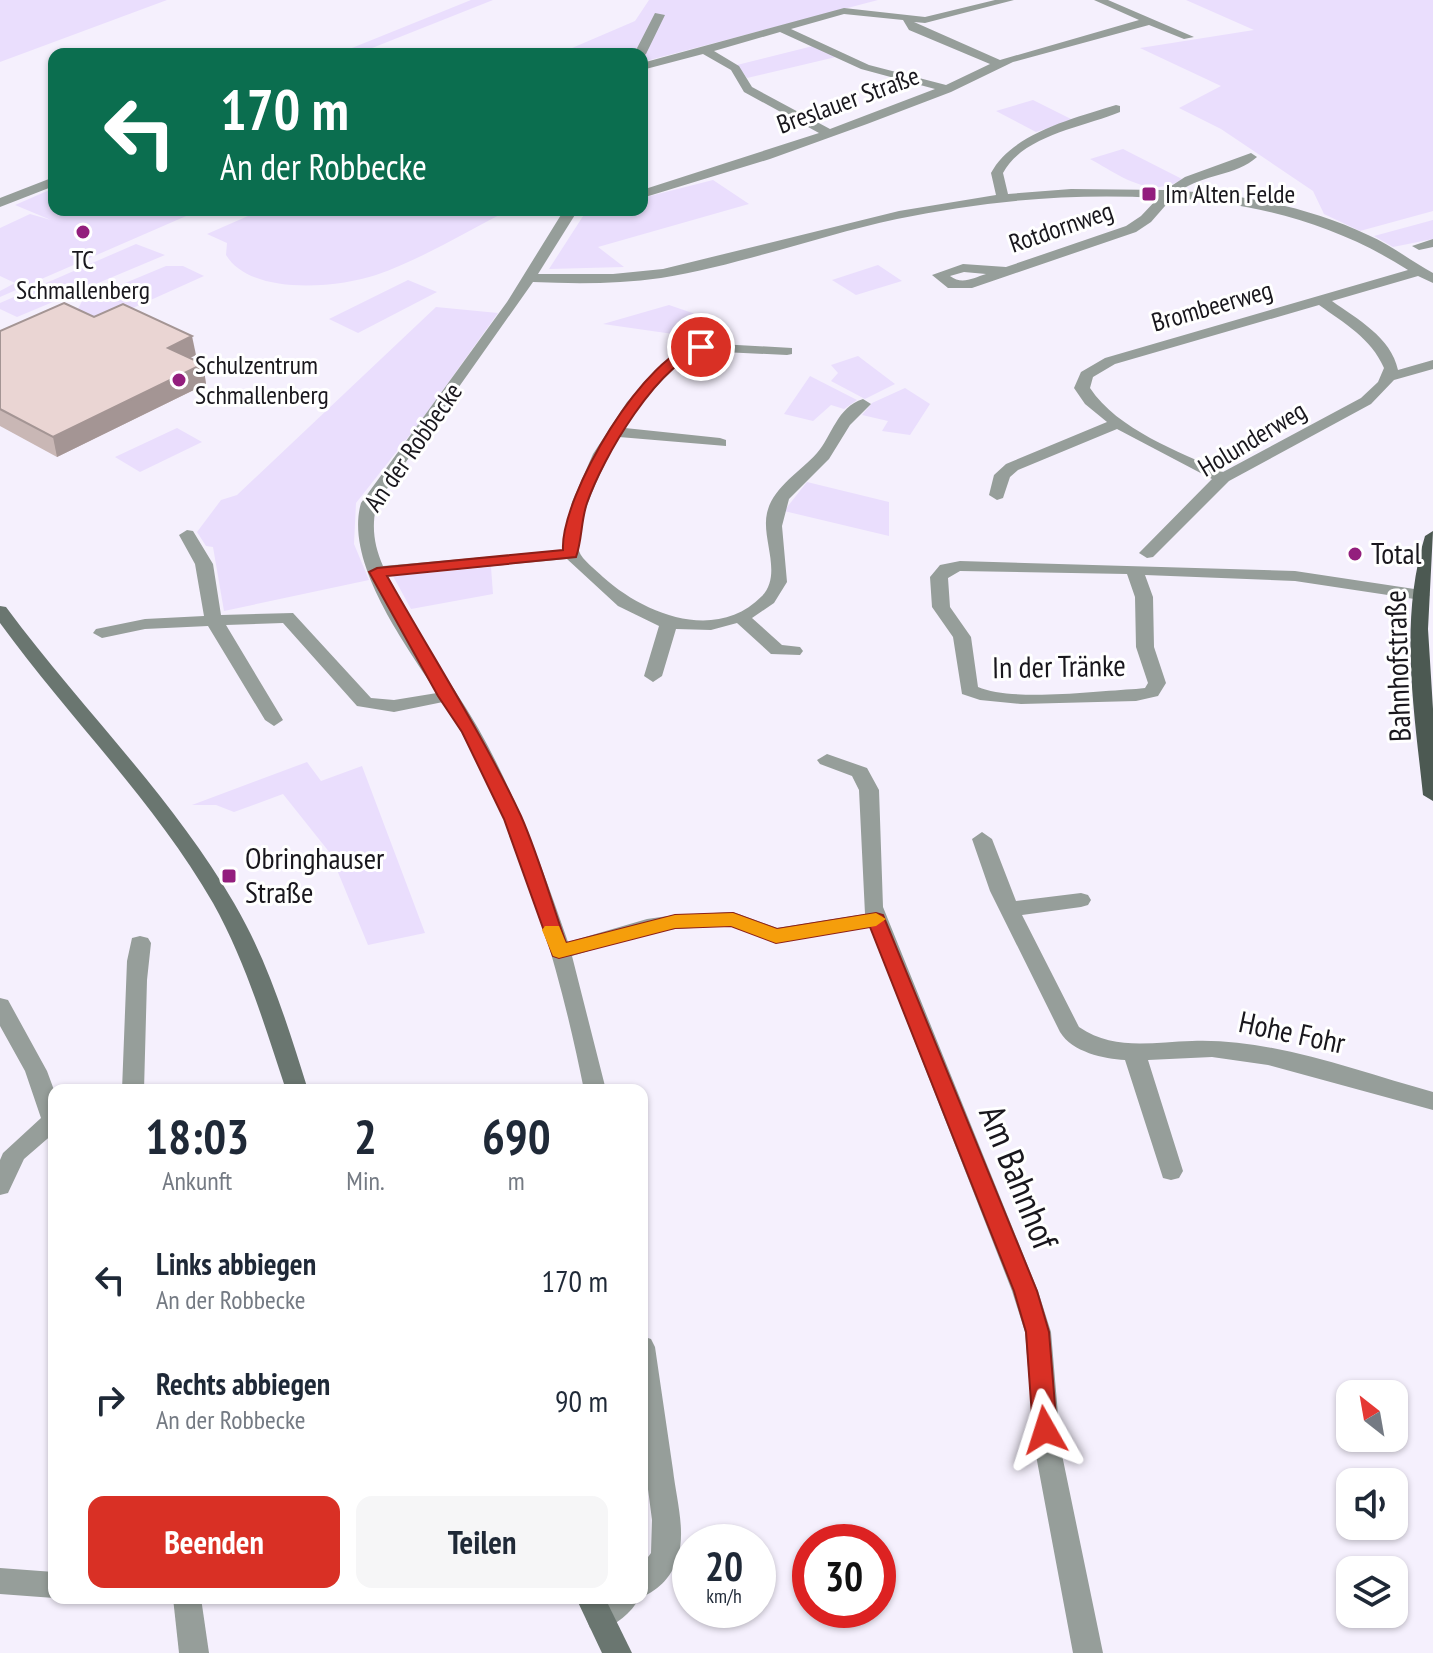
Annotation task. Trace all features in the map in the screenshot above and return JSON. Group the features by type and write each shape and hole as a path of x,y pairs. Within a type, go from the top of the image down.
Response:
{"main road":[{"name":"Bahnhofstraße","path":"1433,536 1426,555 1421,595 1422,669 1433,795"}],"street":[{"path":"648,66 852,10 909,19 940,18 1009,0"},
{"path":"1099,0 1188,37"},
{"path":"643,48 659,15"},
{"path":"909,19 908,23 913,28 999,64"},
{"path":"947,89 999,64 1149,21"},
{"name":"Breslauer Straße","path":"780,28 869,68 947,89"},
{"path":"707,51 735,68 748,89 829,133"},
{"name":"Breslauer Straße","path":"648,192 766,156 947,89"},
{"path":"1003,197 996,177 1009,156 1039,138 1116,109"},
{"path":"1165,195 1184,182 1241,164 1251,157"},
{"path":"0,203 48,183"},
{"path":"530,278 597,279 662,273 897,216 1003,197 1109,192 1165,195 1261,207 1360,236 1426,275"},
{"name":"Rotdornweg","path":"1005,271 1131,229 1151,218 1165,195"},
{"name":"An der Robbecke","path":"567,216 530,278 365,510 362,519 364,537 377,572 446,696 471,732 513,819 559,952 588,1052 594,1084"},
{"name":"Brombeerweg","path":"1223,478 1118,423 1092,405 1082,388 1086,375 1099,365 1320,299 1426,275"},
{"path":"1320,299 1380,346 1391,368 1389,377"},
{"path":"787,351 691,348 632,405 614,432 580,502 570,543 571,554 625,604 645,616 669,623 709,624 740,616 766,601 778,584 774,525 779,503 795,482 826,453 842,420 863,404"},
{"name":"Holunderweg","path":"1147,553 1223,478 1366,401 1379,391 1389,377 1399,377 1433,364"},
{"path":"997,495 1002,475 1012,467 1118,423"},
{"path":"614,432 720,443"},
{"path":"187,535 204,564 213,619 274,720"},
{"path":"377,572 571,554"},
{"name":"In der Tränke","path":"1134,570 1145,608 1145,647 1157,683 1151,692 1003,698 978,696 969,690 962,637 944,613 939,599 939,577 952,567 983,565 1134,570 1295,576 1421,595"},
{"path":"0,611 33,658 169,823 211,883 254,968 295,1084"},
{"path":"740,616 777,650 794,651"},
{"path":"102,633 145,624 287,617 358,697 373,705 411,703 446,696"},
{"path":"653,676 669,623"},
{"name":"Am Bahnhof","path":"827,760 860,772 869,790 876,919 993,1205 1038,1332 1048,1450 1088,1653"},
{"name":"Hohe Fohr","path":"982,839 1000,891 1012,909 1071,1032 1083,1043 1134,1051 1212,1049 1316,1069 1433,1101"},
{"path":"1012,909 1081,900"},
{"path":"559,952 675,922 733,919 776,936 876,919"},
{"path":"134,1084 133,978 140,943"},
{"path":"0,1006 36,1071 48,1105"},
{"path":"1134,1051 1171,1171"},
{"path":"0,1186 15,1153 48,1127"},
{"path":"648,1390 666,1520 665,1555 648,1578"},
{"path":"0,1581 48,1585"},
{"path":"188,1604 194,1653"},
{"path":"595,1608 617,1653"}],"shaded area":[{"path":"0,0 167,0 0,62"},
{"path":"471,0 493,0 372,48 352,48"},
{"path":"649,0 878,0 648,60 648,48 572,48 635,21"},
{"path":"1186,0 1433,0 1433,211 1360,231 1324,214 1313,191 1221,129 1179,108 1221,86 1140,48 1254,30"},
{"path":"813,46 836,57 747,78 737,65"},
{"path":"1033,100 1073,120 1036,132 996,111"},
{"path":"1123,149 1182,179 1170,185 1147,186 1124,178 1090,159"},
{"path":"713,180 749,204 598,247 624,267 549,269 583,216 648,216 648,196"},
{"name":"TC Schmallenberg","path":"48,191 48,216 186,216 0,297 0,291 15,283 0,276 0,228 30,214 51,220 15,205"},
{"path":"248,216 498,216 393,269 359,280 318,285 274,283 254,277 238,268 226,255 227,243 207,234"},
{"path":"1433,220 1433,239 1393,247 1374,236"},
{"path":"136,244 165,255 17,317 0,309 0,303"},
{"path":"878,265 902,281 856,295 832,280"},
{"path":"166,266 183,266 204,276 115,316 96,319 77,311 82,301"},
{"path":"408,280 437,292 358,333 329,319"},
{"path":"669,305 707,318 673,334 603,324"},
{"path":"436,307 498,313 420,422 356,503 354,544 369,580 224,611 213,547 206,546 197,532 221,500 237,495"},
{"path":"858,356 895,384 865,399 831,381 838,373 831,365"},
{"path":"810,376 857,400 844,409 831,405 813,421 784,414"},
{"path":"905,388 930,404 910,435 882,431 888,421 862,415 872,403"},
{"path":"177,428 202,442 140,472 115,457"},
{"path":"807,482 889,502 889,536 784,511"},
{"path":"491,567 493,594 411,609 393,576"},
{"path":"307,762 321,781 362,766 425,933 368,945 330,853 283,794 234,812 216,805 192,805"}],"building":[{"path":"64,303 94,317 123,304 192,336 168,348 203,364 53,437 0,409 0,331"}],"slow traffic":[{"path":"552,930 559,952 647,926 675,922 733,919 776,936 876,919"}],"place":[{"name":"Im Alten Felde","path":"1149,194"},
{"name":"TC Schmallenberg","path":"83,232"},
{"name":"Schulzentrum Schmallenberg","path":"179,380"},
{"name":"Total","path":"1355,554"},
{"name":"Obringhauser Straße","path":"229,876"}],"route":[{"path":"701,347 691,348 678,358 632,405 614,432 580,502 570,543 571,554 377,572 446,696 471,732 513,819 559,952 647,926 675,922 733,919 776,936 876,919 1025,1291 1038,1332 1045,1430"}]}
